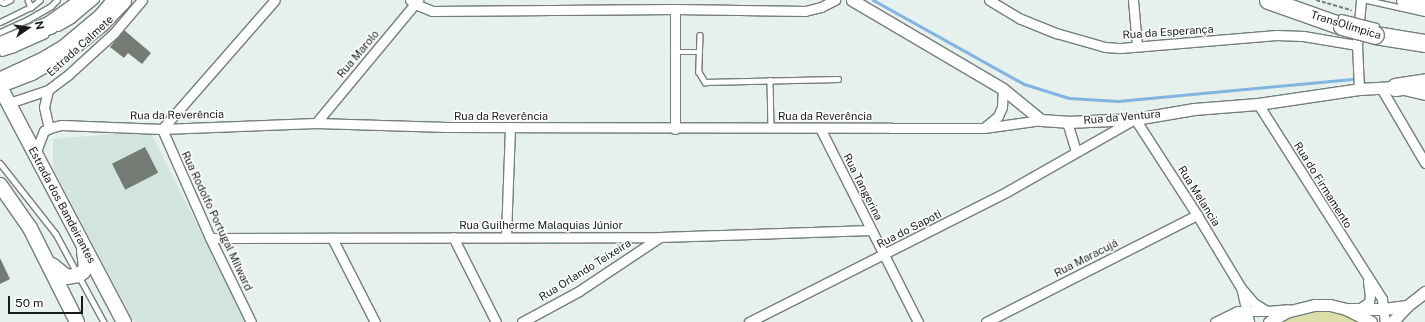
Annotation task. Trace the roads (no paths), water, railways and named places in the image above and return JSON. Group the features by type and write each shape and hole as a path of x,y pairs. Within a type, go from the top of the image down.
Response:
{"highway":[{"path":"5,44 49,25 84,0"},
{"path":"0,83 81,40 122,0"},
{"name":"TransOlímpica","path":"1268,0 1425,43"},
{"path":"1405,0 1425,4"},
{"path":"1388,88 1425,82"}],"main road":[{"name":"Estrada dos Bandeirantes","path":"0,87 124,322"},
{"path":"0,185 22,216 54,269 67,277 79,275 86,267 86,257 82,244"},
{"path":"46,257 77,322"}],"street":[{"name":"Estrada Calmete","path":"9,103 48,90 69,74 114,33 142,0"},
{"path":"162,129 275,0"},
{"path":"414,1 432,11 675,9 805,11 821,7 835,0"},
{"path":"852,0 1003,89 1041,120"},
{"name":"Rua da Esperança","path":"989,0 1011,15 1056,33 1105,47 1137,46 1276,35 1303,36 1358,46"},
{"path":"1133,0 1137,46"},
{"path":"1359,89 1358,46 1361,0"},
{"name":"Rua Marolo","path":"316,123 414,1"},
{"path":"674,129 675,9"},
{"path":"1388,88 1425,163"},
{"name":"Rua da Ventura","path":"1041,120 1067,122 1135,119 1194,109 1258,104 1359,89 1388,88 1425,94"},
{"path":"984,128 998,116 1002,107 1003,89"},
{"name":"Estrada Calmete","path":"48,90 44,107 49,128"},
{"name":"Rua do Firmamento","path":"1258,104 1382,299 1385,322"},
{"name":"Rua do Sapoti","path":"749,322 885,255 1008,191 1076,151 1135,119"},
{"name":"Rua Melancia","path":"1135,119 1197,215 1241,288 1268,316"},
{"name":"Rua da Reverência","path":"49,128 62,125 162,129 316,123 674,129 984,128 1041,120"},
{"path":"1067,122 1076,151"},
{"path":"506,236 510,127"},
{"path":"35,154 40,137 44,131 49,128"},
{"name":"Rua Tangerina","path":"820,128 918,322"},
{"name":"Rua Rodolfo Portugal Milward","path":"162,129 210,238 251,322"},
{"name":"Rua Maracujá","path":"986,322 1197,215"},
{"name":"Rua Guilherme Malaquias Júnior","path":"210,238 506,236 660,237 871,230"},
{"path":"453,237 496,322"},
{"name":"Rua Orlando Teixeira","path":"522,322 579,291 660,237"},
{"path":"332,238 375,322"},
{"name":"Rua do Firmamento","path":"1359,309 1368,302 1370,296 1368,279"},
{"name":"Rua Melancia","path":"1241,288 1249,322"},
{"path":"1392,322 1407,306 1425,292"},
{"path":"1219,320 1235,312 1247,310 1268,316 1298,308 1319,305 1346,309 1384,309 1407,306"},
{"path":"1346,309 1371,322"},
{"path":"1219,320 1249,322"}],"lane":[{"path":"0,1 4,3 10,0"},
{"path":"28,0 31,7"},
{"path":"0,22 31,7 40,0"},
{"path":"5,44 27,20 51,6 57,0"},
{"path":"55,30 72,20 96,0"},
{"path":"0,74 27,68 91,18 108,0"},
{"path":"1367,0 1425,13"},
{"path":"5,44 50,33"},
{"path":"700,35 700,72 705,82 838,79"},
{"path":"675,52 700,52"},
{"path":"770,80 771,128"},
{"path":"0,162 12,180 47,221 68,253 104,322"}],"waterway":[{"path":"873,0 1024,84 1069,98 1118,101 1352,79"}]}
